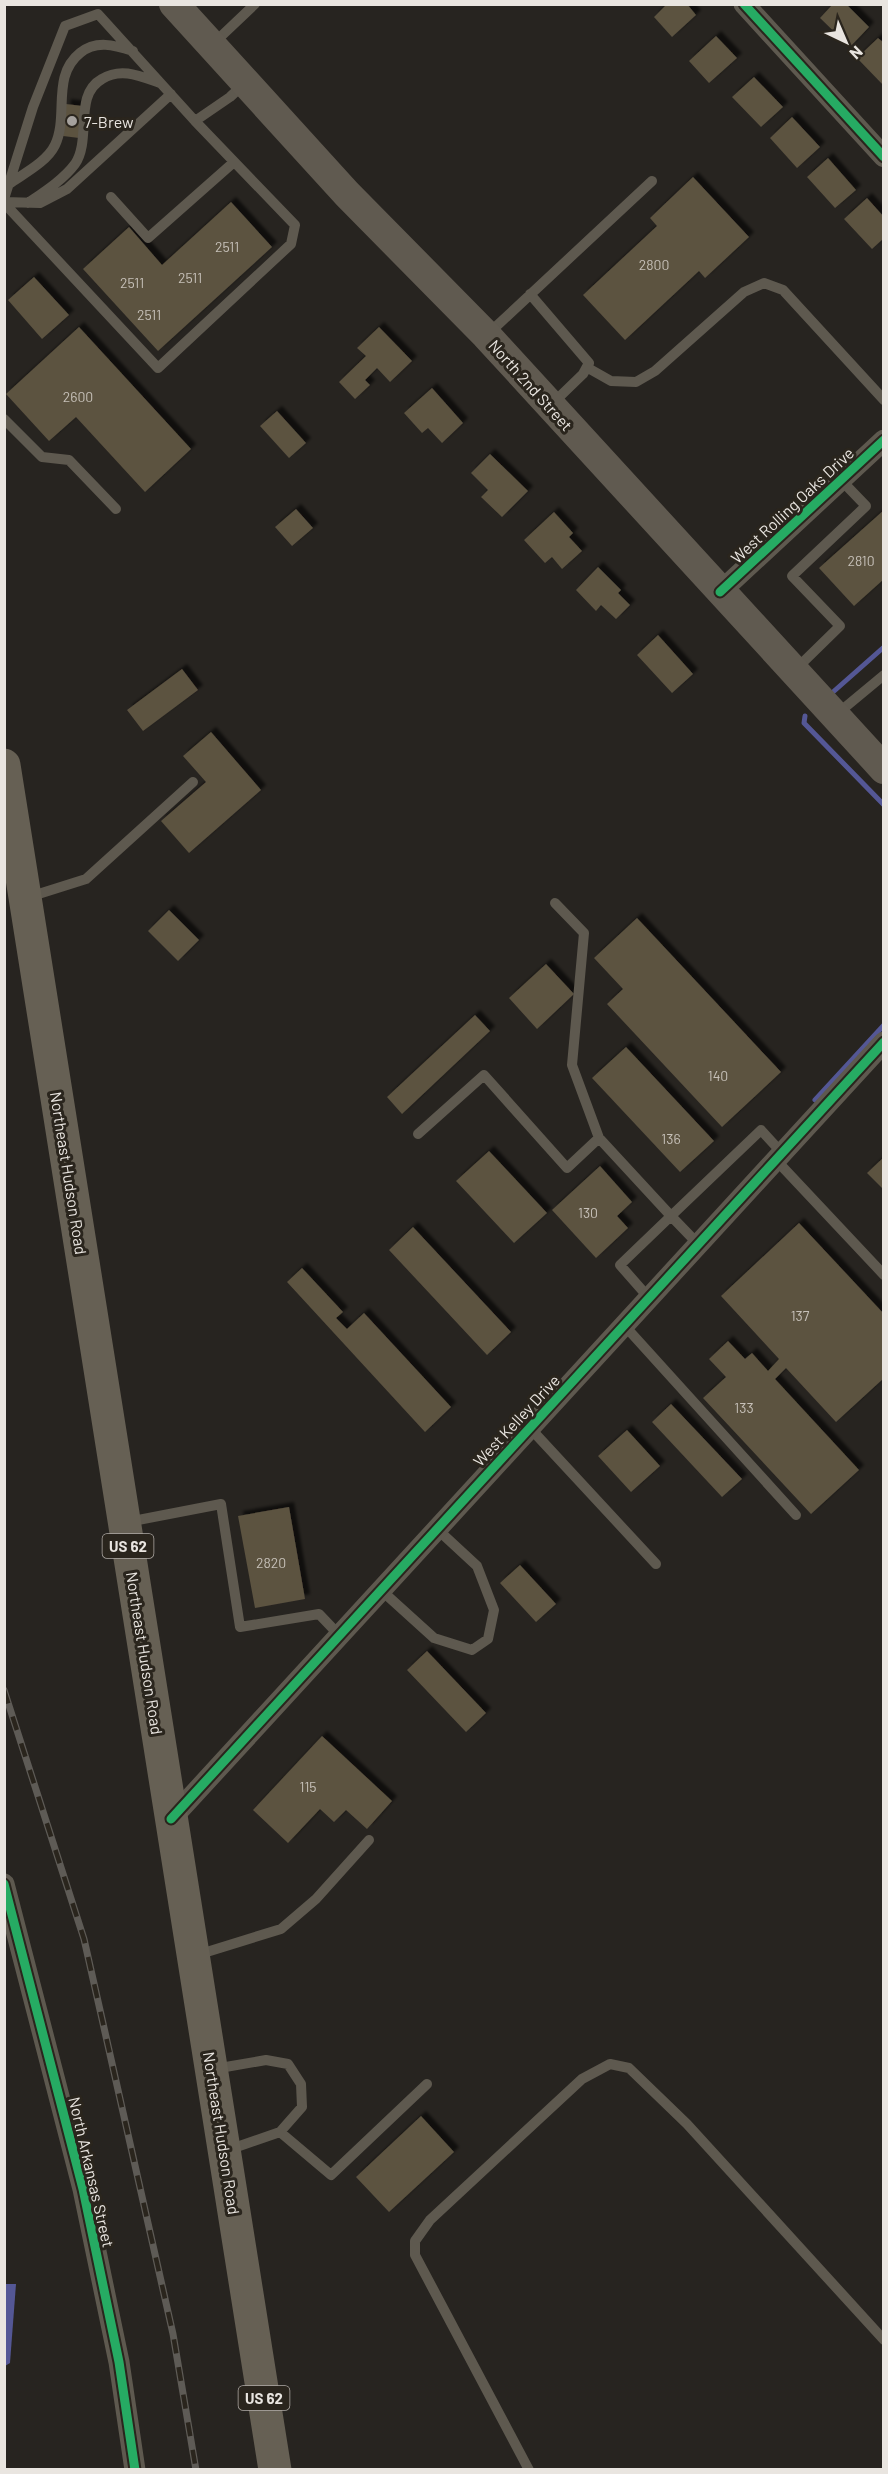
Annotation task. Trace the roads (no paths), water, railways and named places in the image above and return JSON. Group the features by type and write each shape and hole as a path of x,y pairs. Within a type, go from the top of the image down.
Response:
{"highway":[{"name":"Northeast Hudson Road","path":"4,765 276,2469"}],"main road":[{"name":"North 2nd Street","path":"174,4 347,194 486,335 884,769"}],"street":[{"path":"744,4 884,157"},
{"name":"West Rolling Oaks Drive","path":"720,592 884,440"},
{"name":"West Kelley Drive","path":"171,1819 884,1042"},
{"name":"North Arkansas Street","path":"4,1884 83,2189 119,2362 135,2469"}],"lane":[{"path":"211,46 255,4"},
{"path":"98,14 195,121 295,225 291,244 158,368 4,202 33,107 65,26 98,14"},
{"path":"9,184 45,158 55,145 63,80 73,59 88,46 110,44 133,51"},
{"path":"28,203 75,164 82,146 87,100 93,84 112,73 132,73 162,84"},
{"path":"195,121 230,97 245,83"},
{"path":"4,202 40,203 67,189 171,94"},
{"path":"111,197 148,238 234,162"},
{"path":"486,335 652,181"},
{"path":"588,368 611,381 636,382 655,371 744,292 764,283 783,290 884,400"},
{"path":"530,294 587,357 588,368"},
{"path":"550,406 588,368"},
{"path":"4,418 42,457 69,460 116,508"},
{"path":"793,671 840,626 792,576 866,506 841,480"},
{"path":"835,717 884,675"},
{"path":"26,898 86,879 193,782"},
{"path":"555,903 584,933 572,1065 599,1138 698,1244"},
{"path":"418,1134 484,1075 567,1168 599,1138"},
{"path":"649,1298 620,1265 761,1130 779,1156 884,1275"},
{"path":"624,1325 796,1515"},
{"path":"530,1428 656,1564"},
{"path":"124,1523 221,1504 240,1627 319,1614 339,1635"},
{"path":"381,1590 434,1638 472,1650 488,1639 494,1610 477,1566 437,1528"},
{"path":"194,1956 281,1929 316,1899 369,1840"},
{"path":"212,2069 266,2060 288,2064 301,2084 302,2107 280,2132 225,2151"},
{"path":"529,2469 415,2255 415,2241 430,2220 582,2079 610,2064 629,2068 687,2124 884,2340"},
{"path":"280,2132 331,2175 427,2084"}],"water":[{"path":"4,2284 16,2284 10,2363 5,2366"}],"waterway":[{"path":"833,692 884,647"},
{"path":"805,716 804,723 884,805"},
{"path":"815,1100 884,1025"}],"railway":[{"path":"4,1690 84,1939 173,2334 196,2470"}],"place":[{"name":"7-Brew","path":"72,121"}]}
